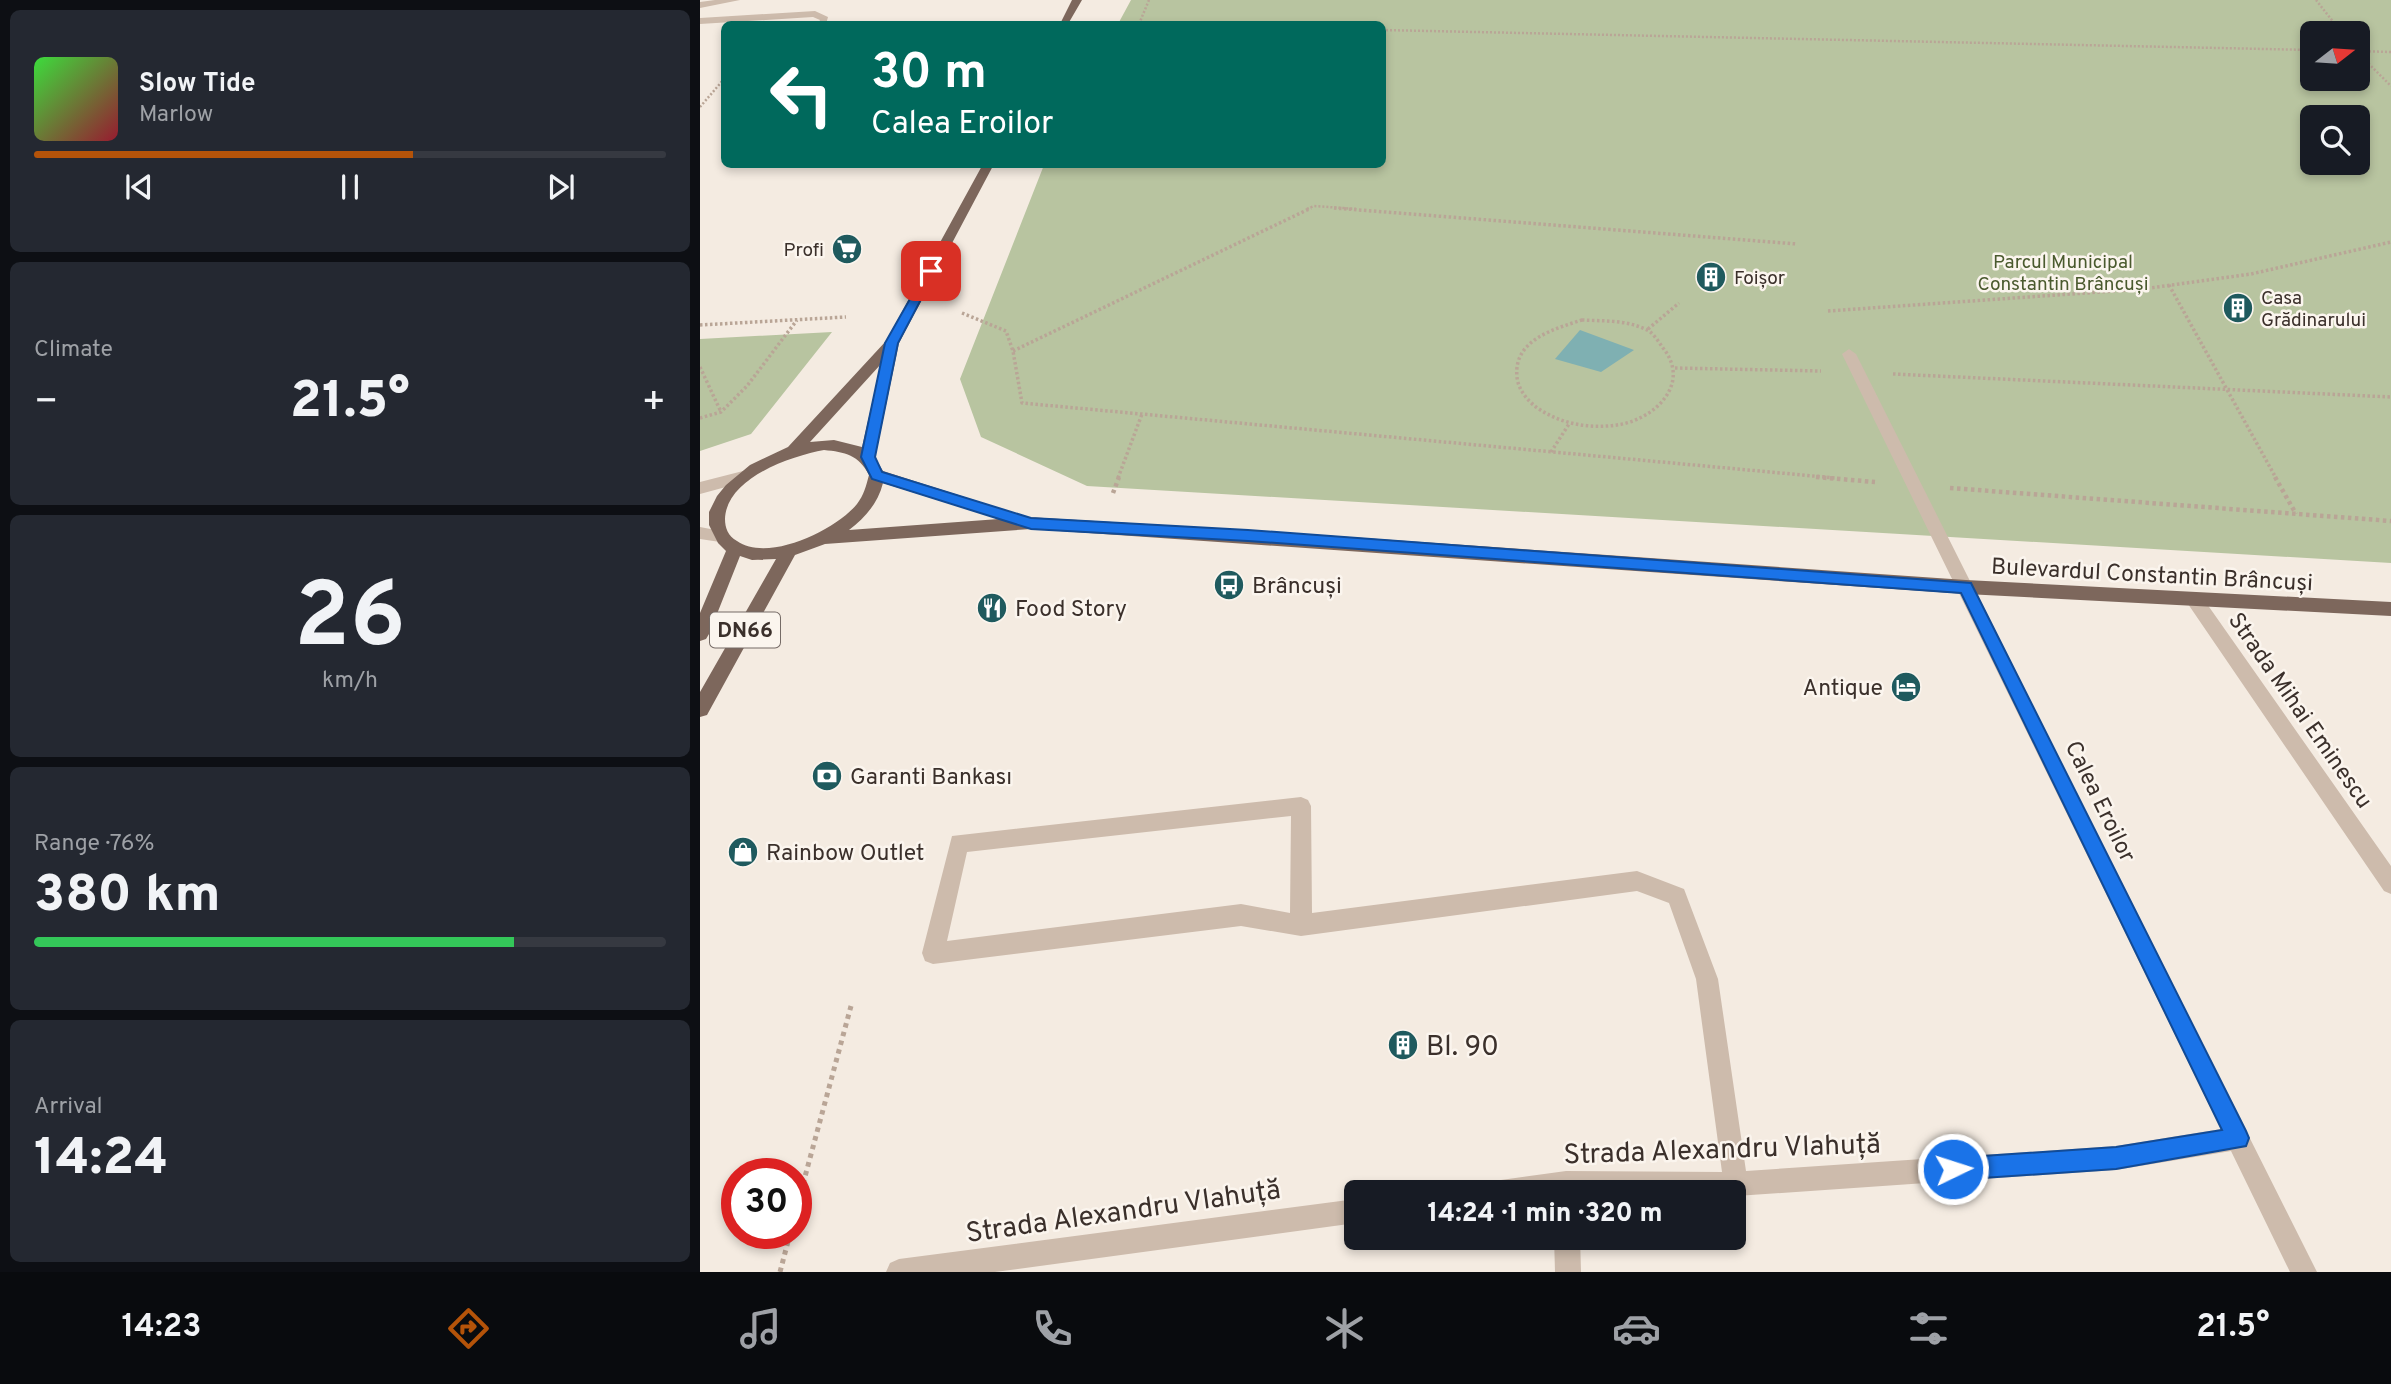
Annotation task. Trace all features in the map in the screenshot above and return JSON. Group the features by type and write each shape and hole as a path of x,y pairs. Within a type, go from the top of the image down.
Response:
{"main road":[{"path":"1066,21 1077,0"},
{"path":"793,451 891,343 987,168"},
{"path":"868,457 891,343"},
{"path":"824,445 850,447 868,457 877,475 871,497 853,519 824,538 789,551 760,554 735,548 720,536 716,518 725,497 743,477 767,461 793,451 824,445"},
{"name":"Bulevardul Constantin Brâncuși","path":"877,475 1031,523"},
{"name":"Bulevardul Constantin Brâncuși","path":"824,538 1031,523 1966,587 2391,609"},
{"name":"DN66","path":"700,634 735,548"},
{"name":"DN66","path":"700,709 789,551"}],"street":[{"path":"700,5 735,0"},
{"path":"700,21 815,14 825,19 824,21"},
{"name":"Calea Eroilor","path":"1849,354 2304,1272"},
{"path":"700,488 743,477"},
{"path":"700,533 720,536"},
{"name":"Strada Mihai Eminescu","path":"2194,599 2391,884"},
{"path":"1301,925 1301,806 959,843 933,953 1241,915 1301,925 1637,881 1677,896 1707,979 1735,1180"},
{"name":"Strada Alexandru Vlahuță","path":"1746,1183 2116,1158 2238,1138"},
{"name":"Strada Alexandru Vlahuță","path":"899,1272 1344,1213"},
{"path":"1567,1250 1567,1272"}],"path":[{"path":"1140,21 1149,0"},
{"path":"2316,0 2333,21"},
{"path":"1386,30 2300,50"},
{"path":"2370,51 2391,52"},
{"path":"2370,64 2391,86"},
{"path":"700,107 721,82"},
{"path":"1013,351 1314,206 1797,244"},
{"path":"1828,311 2169,285 2251,274 2391,242"},
{"path":"2169,285 2296,514"},
{"path":"1647,329 1679,303"},
{"path":"962,313 1006,331 1013,351 1022,403 1914,485 2391,521"},
{"path":"700,325 846,317"},
{"path":"700,418 721,412 747,386 797,320"},
{"path":"1582,320 1608,321 1647,329 1668,351 1675,368 1675,386 1664,402 1647,416 1623,425 1596,428 1569,424 1544,415 1526,401 1516,383 1515,374 1515,365 1522,349 1537,335 1582,320"},
{"path":"700,367 721,412"},
{"path":"1675,368 1858,372 2391,397"},
{"path":"1113,493 1142,414"},
{"path":"1551,452 1569,424"},
{"path":"810,1158 851,1006"},
{"path":"779,1272 786,1249"}],"green space":[{"name":"Parcul Municipal Constantin Brâncuși","path":"1131,0 2391,0 2391,563 1087,486 981,437 960,379 1043,168 1386,168 1386,21 1120,21"},
{"path":"832,332 751,434 700,451 700,339"}],"water":[{"path":"1580,330 1634,350 1601,372 1555,359"}],"place":[{"name":"Profi","path":"847,249"},
{"name":"Foișor","path":"1711,277"},
{"name":"Casa Grădinarului","path":"2238,308"},
{"name":"Brâncuși","path":"1229,585"},
{"name":"Food Story","path":"992,608"},
{"name":"Antique","path":"1906,687"},
{"name":"Garanti Bankası","path":"827,776"},
{"name":"Rainbow Outlet","path":"743,852"},
{"name":"Bl. 90","path":"1403,1045"}],"route":[{"path":"931,271 891,343 868,457 877,475 1031,523 1966,587 2238,1138 2116,1158 1953,1169"}]}
